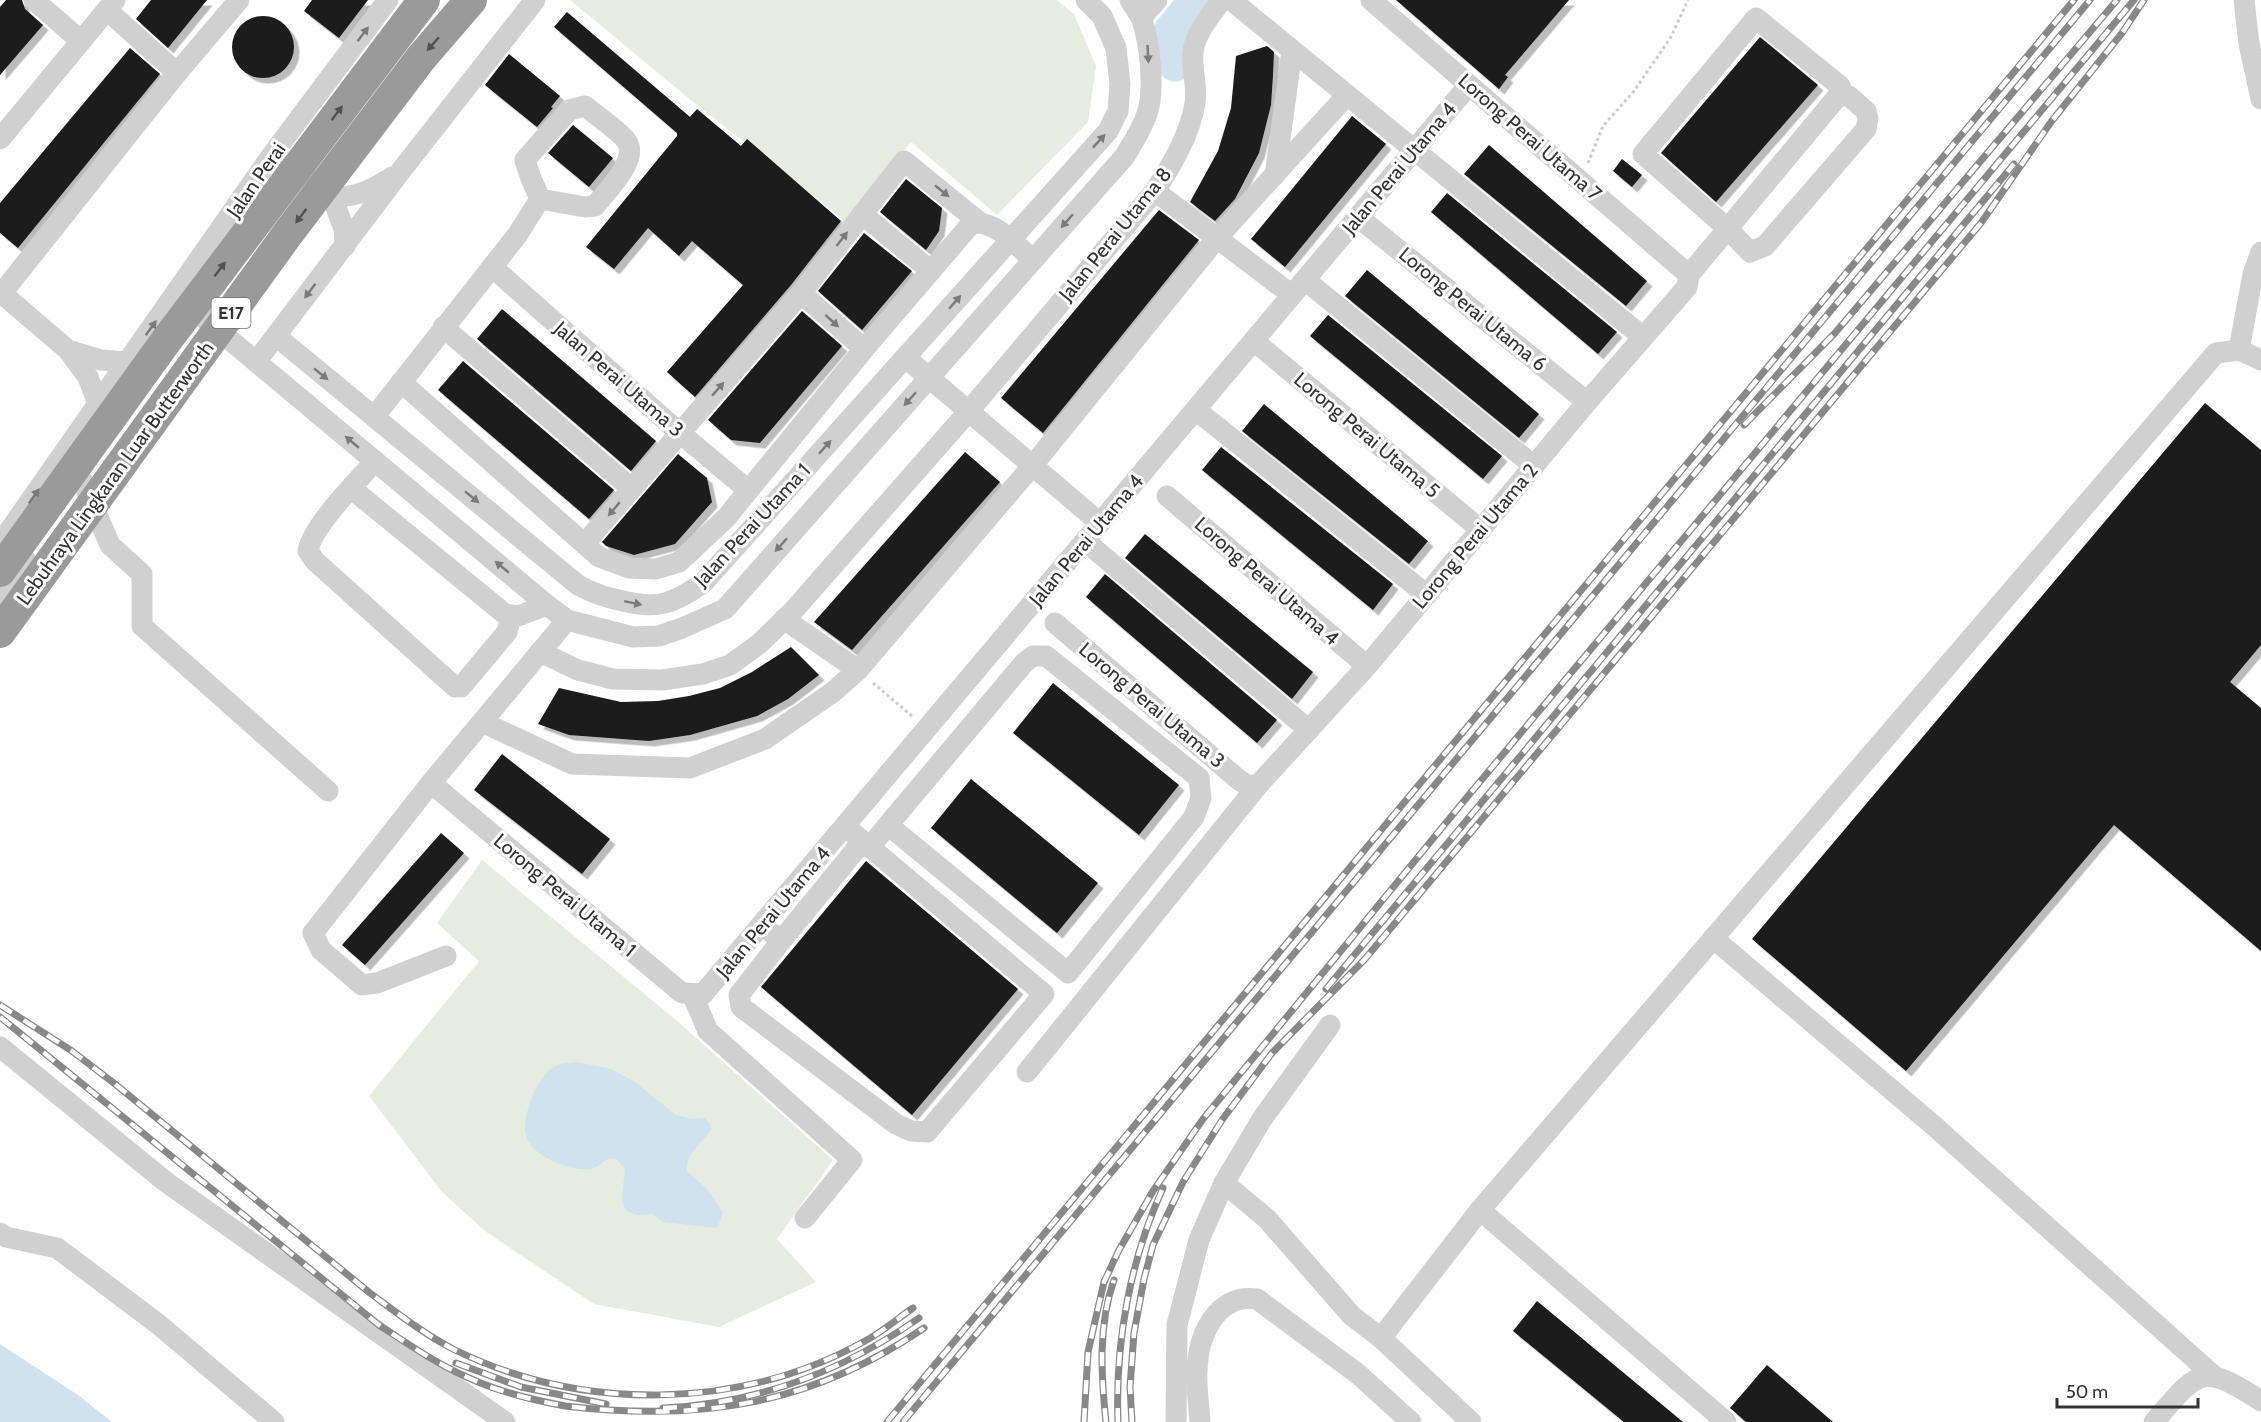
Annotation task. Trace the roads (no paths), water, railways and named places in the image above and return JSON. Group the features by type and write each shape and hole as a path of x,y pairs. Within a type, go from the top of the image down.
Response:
{"highway":[{"name":"Lebuhraya Lingkaran Luar Butterworth","path":"0,571 166,341 424,0"},
{"name":"Lebuhraya Lingkaran Luar Butterworth","path":"0,632 289,232 421,58 471,0"}],"street":[{"path":"34,0 81,41"},
{"path":"98,404 88,377 68,350 1,292 177,73 239,0"},
{"path":"256,362 400,172 535,0"},
{"name":"Jalan Perai Utama 1","path":"276,336 578,585 598,596 640,606 661,604 684,596 703,583 1108,131 1118,111 1120,84 1116,48 1102,16 1086,0"},
{"name":"Jalan Perai Utama 1","path":"175,294 567,620 633,637 659,636 725,609 1125,156 1140,132 1148,112 1150,94 1148,39 1141,18 1130,0"},
{"path":"1141,18 1157,0"},
{"name":"Jalan Perai Utama 8","path":"968,412 1155,191 1173,164 1185,138 1196,102 1193,51 1198,36 1221,0"},
{"path":"1231,0 1643,337"},
{"name":"Lorong Perai Utama 7","path":"1371,0 1689,275"},
{"path":"2244,0 2249,44 2261,99"},
{"name":"Jalan Perai","path":"0,544 384,1"},
{"path":"0,139 111,5 177,73"},
{"path":"1756,18 1840,86 1838,96 1849,96 1866,111 1868,119 1866,129 1765,246 1750,252 1728,229 1643,154 1756,18"},
{"path":"1275,175 1292,51"},
{"name":"Jalan Perai Utama 4","path":"697,994 762,924 846,827 1469,85"},
{"path":"482,722 572,764 690,768 765,739 833,692 858,670 1033,465 1217,238 1347,95"},
{"name":"Lorong Perai Utama 2","path":"1027,1072 1254,785 1309,730 1367,666 1587,402 1687,287 1689,275 1838,96"},
{"path":"585,106 627,140 631,150 628,163 595,206 585,207 540,199 525,160 569,110 585,106"},
{"path":"585,543 801,293 904,161 979,222 989,224 1033,260"},
{"path":"263,169 289,169 300,172 332,197 344,229 345,246"},
{"path":"332,197 346,198 361,194 400,172"},
{"path":"1155,191 1217,238 1298,287 1534,465"},
{"path":"374,417 518,234 540,199"},
{"path":"862,214 931,271"},
{"name":"Lorong Perai Utama 6","path":"1358,217 1587,402"},
{"name":"Jalan Perai Utama 1","path":"401,382 599,557 628,568 656,568 679,562 726,518 864,349 971,224 979,222"},
{"path":"2239,350 2253,274 2261,252"},
{"name":"Jalan Perai Utama 3","path":"492,267 748,490"},
{"path":"801,293 864,349"},
{"path":"0,597 199,315"},
{"path":"443,327 631,488"},
{"name":"Lorong Perai Utama 5","path":"1254,340 1481,530"},
{"path":"68,350 101,360 127,362"},
{"path":"1381,1338 1480,1210 2216,353 2239,350 2261,360"},
{"path":"906,358 1100,523"},
{"path":"1196,410 1427,595"},
{"path":"540,652 579,670 613,679 662,680 703,674 730,665 759,644 784,619 968,412"},
{"path":"375,461 328,516 309,543 308,551 315,561 455,687 461,687 507,632 511,616"},
{"path":"82,480 110,545 142,574 142,626 328,791"},
{"path":"352,489 505,614 511,616 547,605"},
{"name":"Lorong Perai Utama 4","path":"1167,496 1367,666"},
{"path":"1085,541 1309,730"},
{"path":"784,619 858,670"},
{"path":"446,956 377,983 362,985 321,950 313,933 431,783 567,620"},
{"name":"Lorong Perai Utama 3","path":"1055,623 1254,785"},
{"path":"846,827 866,845 1044,994 927,1132 911,1131 896,1124 741,1006 739,994 782,941 866,845 888,825 1024,663 1033,656 1046,656 1199,778 1201,798 1194,817 1068,973 888,825"},
{"name":"Lorong Perai Utama 1","path":"431,783 682,993 697,994"},
{"path":"762,924 782,941"},
{"path":"1713,938 1934,1125 2214,1376 2231,1382 2261,1401"},
{"path":"697,994 708,1031 852,1160 805,1218"},
{"path":"1176,1422 1177,1325 1199,1240 1224,1183 1262,1119 1330,1025"},
{"path":"0,1047 166,1182 505,1422"},
{"path":"1224,1183 1267,1219 1352,1316 1381,1338 1472,1422"},
{"path":"1480,1210 1726,1422"},
{"path":"0,1233 6,1237 57,1248 158,1324 274,1422"},
{"path":"1200,1422 1197,1371 1200,1348 1209,1323 1219,1309 1247,1298 1257,1299 1358,1374 1411,1422"},
{"path":"2154,1422 2180,1393 2199,1377 2214,1376"}],"water":[{"path":"577,1062 611,1069 635,1082 676,1115 692,1119 705,1118 711,1129 692,1153 687,1171 707,1189 723,1213 717,1228 663,1222 652,1214 637,1215 627,1211 622,1198 625,1169 616,1159 607,1160 592,1168 578,1169 550,1159 531,1145 525,1127 528,1107 537,1087 555,1066"},
{"path":"0,1344 78,1395 112,1422 0,1422"}],"waterway":[{"path":"1175,65 1170,31 1195,0"}],"railway":[{"path":"887,1422 2074,0"},
{"path":"903,1422 2090,0"},
{"path":"1744,425 1835,333 2117,0"},
{"path":"1084,1422 1088,1352 1104,1282 1119,1250 1153,1191 1203,1119 1468,796 2134,0"},
{"path":"1132,1422 1130,1387 1134,1333 1153,1245 1183,1182 1222,1120 1272,1053 1365,959 1981,223 2051,122 2122,33 2144,0"},
{"path":"1326,989 2014,164"},
{"path":"0,1005 72,1051 115,1084 400,1316 453,1349 502,1370 554,1384 606,1393 660,1395 713,1391 765,1381 816,1364 865,1341 913,1308"},
{"path":"0,1017 379,1325 446,1366 492,1387 565,1406 615,1410 709,1409 753,1402 797,1391 839,1375 882,1354 924,1328"},
{"path":"1118,1422 1119,1362 1127,1302 1133,1273 1151,1215 1163,1188"},
{"path":"1106,1422 1102,1368 1103,1332 1114,1280"},
{"path":"663,1408 732,1400 797,1381 860,1354 919,1318"},
{"path":"456,1363 521,1387 606,1404"}]}
